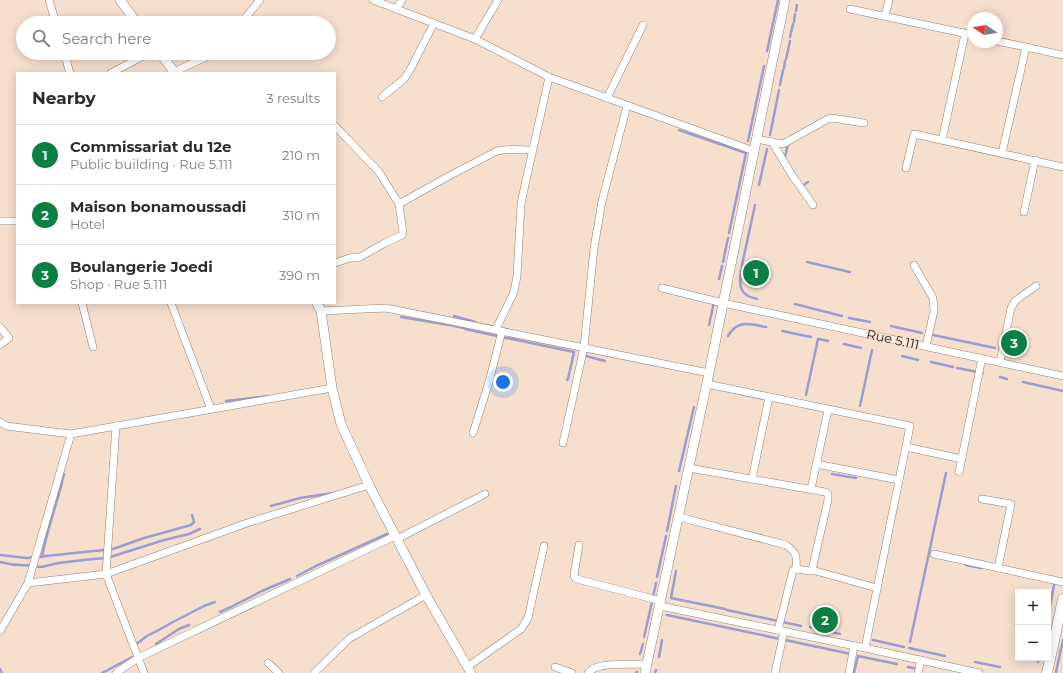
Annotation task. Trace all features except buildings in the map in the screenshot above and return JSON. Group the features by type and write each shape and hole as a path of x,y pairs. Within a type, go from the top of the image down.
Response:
{"main road":[{"path":"1047,673 1063,599"}],"street":[{"path":"49,0 54,16"},
{"path":"120,0 132,16"},
{"path":"247,16 260,0"},
{"path":"373,0 475,39 549,77 754,151"},
{"path":"396,9 402,0"},
{"path":"475,39 498,0"},
{"path":"588,673 590,670 603,665 646,669 707,384 785,0"},
{"path":"885,16 889,0"},
{"path":"850,9 965,34 942,140"},
{"path":"382,98 404,79 434,23"},
{"path":"607,98 643,25"},
{"path":"1003,42 1063,55"},
{"path":"1002,153 1026,47"},
{"path":"66,60 70,72"},
{"path":"113,72 136,60"},
{"path":"165,60 174,72"},
{"path":"177,72 200,60"},
{"path":"473,433 489,382 499,330 516,285 521,204 549,77"},
{"path":"563,444 584,347 594,248 598,225 627,106"},
{"path":"756,139 783,144 832,118 864,123"},
{"path":"336,127 378,172 399,204 403,233 402,235 358,258 353,257 336,263"},
{"path":"906,168 914,134 1063,167"},
{"path":"772,142 792,175 813,204"},
{"path":"399,204 497,151 510,149 532,150"},
{"path":"1024,212 1035,160"},
{"path":"0,221 16,221"},
{"path":"914,265 933,298 934,311 926,346"},
{"path":"1000,362 1011,308 1015,301 1036,286"},
{"name":"Rue 5.111","path":"662,288 1063,376"},
{"path":"82,304 93,347"},
{"path":"171,304 211,410"},
{"path":"544,546 528,618 525,624 521,629 469,670 426,596 369,485 341,424 332,388 319,307 386,308 709,373"},
{"path":"0,326 9,338 0,345"},
{"path":"959,472 982,358"},
{"path":"707,384 910,426 865,648"},
{"path":"0,422 6,426 71,434 332,388"},
{"path":"752,479 769,397"},
{"path":"811,489 828,410"},
{"path":"116,426 106,574 144,673"},
{"path":"0,631 28,583 71,434"},
{"path":"906,447 962,459"},
{"path":"816,464 899,480"},
{"path":"689,468 811,489 828,494 828,500 812,570"},
{"path":"28,583 106,574 250,522 369,485"},
{"path":"116,673 138,658 396,538 484,494"},
{"path":"982,499 1011,504 998,568"},
{"path":"679,517 786,545 793,550 797,558 796,569 792,572 775,673"},
{"path":"579,545 574,575 577,579 660,604 979,673"},
{"path":"934,554 1063,582"},
{"path":"796,569 812,570 877,588"},
{"path":"314,673 350,638 426,596"},
{"path":"849,673 854,646"},
{"path":"918,673 921,660"},
{"path":"268,664 279,673"},
{"path":"555,668 572,673"}],"waterway":[{"path":"767,51 778,0"},
{"path":"796,11 797,5"},
{"path":"794,22 795,14"},
{"path":"790,37 793,24"},
{"path":"786,59 790,41"},
{"path":"784,68 785,61"},
{"path":"748,141 764,66"},
{"path":"780,85 783,70"},
{"path":"770,135 779,90"},
{"path":"679,130 746,153 729,233"},
{"path":"785,157 788,144"},
{"path":"759,185 767,149"},
{"path":"802,186 808,182"},
{"path":"742,265 755,205"},
{"path":"723,262 728,238"},
{"path":"807,262 850,272"},
{"path":"719,279 722,266"},
{"path":"742,267 740,278 741,288 746,295 757,299"},
{"path":"709,325 714,302"},
{"path":"795,304 842,316"},
{"path":"454,316 475,322"},
{"path":"401,317 449,325"},
{"path":"849,318 870,322"},
{"path":"728,336 736,327 740,325 750,324 766,327"},
{"path":"450,325 464,328"},
{"path":"891,326 922,333"},
{"path":"465,329 497,336"},
{"path":"782,331 811,337"},
{"path":"933,335 995,348"},
{"path":"502,337 574,352 567,380"},
{"path":"806,395 818,339"},
{"path":"819,339 828,341"},
{"path":"844,344 861,348"},
{"path":"860,406 872,350"},
{"path":"586,356 605,361"},
{"path":"902,356 918,360"},
{"path":"931,362 953,367"},
{"path":"957,368 983,373"},
{"path":"1000,377 1007,379"},
{"path":"1023,382 1063,391"},
{"path":"226,401 268,396"},
{"path":"679,471 694,407"},
{"path":"910,642 946,473"},
{"path":"42,557 64,474"},
{"path":"832,474 856,478"},
{"path":"667,531 676,486"},
{"path":"271,506 300,498 333,493"},
{"path":"0,555 27,558 113,549 144,538 191,525 194,522 192,515"},
{"path":"107,558 164,540 189,534 200,529"},
{"path":"297,576 387,534"},
{"path":"657,577 666,536"},
{"path":"0,562 12,565 32,565 40,567 88,559 106,558"},
{"path":"966,565 981,568"},
{"path":"676,571 671,598 725,609"},
{"path":"220,612 290,579"},
{"path":"653,597 656,583"},
{"path":"1051,600 1054,585"},
{"path":"135,645 147,636 173,622 215,602"},
{"path":"644,637 652,602"},
{"path":"727,610 801,626"},
{"path":"667,615 851,654"},
{"path":"156,644 179,629 189,625"},
{"path":"810,627 840,634"},
{"path":"659,657 662,640"},
{"path":"873,640 904,647"},
{"path":"1056,672 1063,640"},
{"path":"640,654 643,644"},
{"path":"909,648 945,656"},
{"path":"102,673 136,655"},
{"path":"854,673 858,656 897,664"},
{"path":"975,662 1000,667"},
{"path":"908,667 917,669"},
{"path":"0,669 2,673"}],"place":[{"name":"Commissariat du 12e","path":"756,273"},
{"name":"Boulangerie Joedi","path":"1014,343"},
{"name":"Maison bonamoussadi","path":"825,620"}]}
